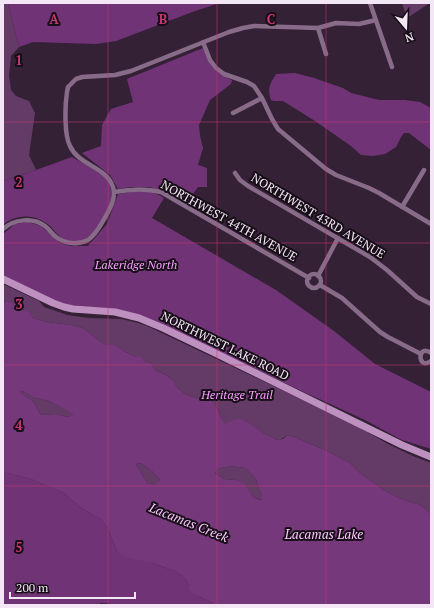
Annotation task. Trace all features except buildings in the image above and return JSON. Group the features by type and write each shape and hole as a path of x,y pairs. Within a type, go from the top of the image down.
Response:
{"main road":[{"name":"NORTHWEST LAKE ROAD","path":"3,279 64,307 115,312 139,318 163,328 431,458"}],"street":[{"path":"370,3 392,67"},
{"path":"3,229 9,224 15,222 30,220 42,224 61,240 71,243 82,242 96,232 111,207 114,192 112,183 102,171 78,157 69,144 66,132 66,96 68,87 76,79 82,77 115,75 131,71 203,42 254,26 318,28 336,23 359,24 376,20"},
{"path":"318,28 326,54"},
{"path":"203,42 210,60 216,68 224,74 252,84 257,88 270,117 278,129 326,169 336,175 369,188 431,224"},
{"path":"233,113 262,98"},
{"path":"402,207 424,170"},
{"name":"NORTHWEST 43RD AVENUE","path":"235,173 240,180 248,186 376,261 417,297 431,304"},
{"name":"NORTHWEST 44TH AVENUE","path":"114,192 142,189 161,192 309,278 308,282 310,286 315,288 320,284 342,298 380,332 421,354 420,359 422,362 427,363 431,361"},
{"path":"320,284 320,279 318,276 338,238"},
{"path":"309,278 312,275 318,276"},
{"path":"421,354 425,351 430,351"}],"green space":[{"path":"3,3 8,3 19,47 11,56 9,75 11,90 16,96 29,101 35,113 29,155 36,170 3,181"},
{"path":"8,3 220,3 116,41 96,44 33,42 19,47"},
{"path":"402,3 430,3 407,18"},
{"path":"203,48 213,68 220,74 232,80 231,84 210,100 199,125 203,148 198,165 207,168 207,187 198,187 188,201 169,191 167,194 150,187 118,189 110,175 82,153 101,146 102,125 111,109 133,102 127,79"},
{"path":"295,73 343,88 351,93 379,100 405,100 420,102 431,108 431,150 409,133 404,133 396,147 385,154 373,156 361,155 351,146 315,121 283,101 271,100 269,92 270,86 276,74"},
{"path":"72,157 104,175 110,185 110,204 101,223 91,236 79,241 67,241 59,236 45,222 26,216 14,218 3,225 3,181"},
{"name":"Lakeridge North","path":"148,191 164,198 152,218 276,290 334,331 375,364 431,392 431,449 402,440 365,420 163,325 65,305 3,275 3,234 15,224 28,222 41,226 60,243 71,246 88,246 107,224 118,194"},
{"name":"Heritage Trail","path":"3,284 39,301 44,307 67,315 89,318 122,319 147,326 355,425 388,444 431,463 431,514 418,504 399,498 385,491 360,473 350,463 325,450 287,435 282,439 276,439 243,419 228,422 225,425 217,408 205,398 186,395 177,387 173,380 155,370 151,363 125,352 119,347 107,345 101,342 83,328 33,318 19,305 8,301 3,304"},
{"path":"20,391 25,392 32,397 49,401 75,414 68,417 56,414 41,415 33,401 23,395"},
{"path":"141,463 152,471 160,480 154,486 147,483 136,464"},
{"path":"231,466 245,468 256,479 259,490 262,494 262,500 253,497 243,483 236,480 224,479 215,473 217,469"},
{"path":"3,472 31,479 64,493 81,508 101,519 108,529 117,551 175,571 186,579 189,586 198,596 213,603 213,605 124,605 100,603 100,605 3,605"}],"water":[{"name":"Lacamas Lake","path":"8,301 19,305 24,310 29,312 33,318 83,328 101,342 107,345 119,347 125,352 140,357 144,361 151,363 155,370 173,380 177,387 186,395 205,398 212,401 225,424 236,419 243,419 265,434 277,440 283,439 287,435 294,437 325,450 350,463 360,473 385,491 423,507 431,514 431,605 213,605 213,603 189,590 186,579 175,571 124,556 117,551 108,529 101,519 81,508 64,493 31,479 3,472 3,304","holes":["20,391 25,392 32,397 49,401 74,414 68,417 56,414 41,415 33,401 23,395","141,463 152,471 160,480 154,485 147,483 136,464","231,466 245,468 256,479 259,490 262,494 261,500 253,497 244,483 236,480 224,479 215,473 217,469"]}],"water label":[{"name":"Lacamas Creek","path":"189,522"}]}
